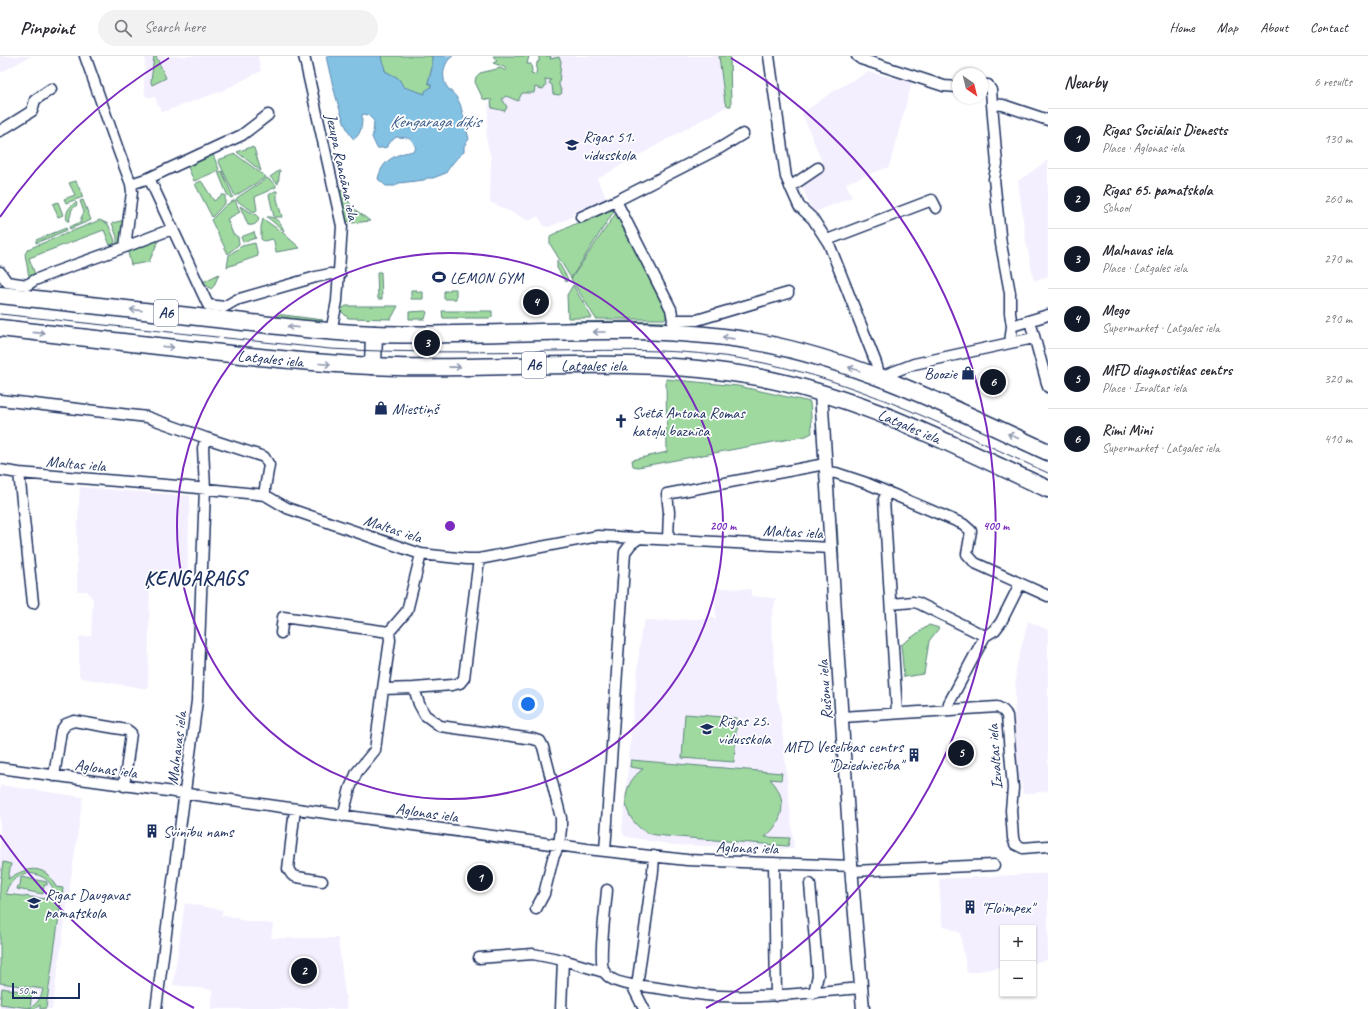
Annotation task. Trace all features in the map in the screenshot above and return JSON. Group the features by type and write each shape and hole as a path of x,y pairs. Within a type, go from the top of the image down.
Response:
{"highway":[{"name":"Latgales iela","path":"10,292 215,312 331,332 374,334 598,332 672,326 718,337 758,343 829,360 880,377 1048,452"},
{"name":"Latgales iela","path":"0,328 332,364 400,367 601,364 692,368 758,377 821,393 856,404 892,418 1048,489"},
{"path":"373,366 374,334"}],"street":[{"path":"86,56 119,152 132,184 125,247"},
{"name":"Jezupa Rancāna iela","path":"304,56 342,226 340,275 331,332"},
{"path":"769,56 786,177 799,206 813,219 827,240 853,302 880,377 914,364 1034,338"},
{"path":"857,56 861,59 944,86 952,87"},
{"path":"988,85 991,90 997,164 994,179 1001,244 1010,293 1010,314 1012,326 1010,343"},
{"path":"0,131 32,111 35,100 51,89"},
{"path":"992,104 1003,105 1048,120"},
{"path":"132,184 149,178 242,135 268,115"},
{"path":"581,217 616,201 720,148 743,134"},
{"path":"790,187 818,168"},
{"path":"149,178 208,305 215,312 236,300 316,277 330,274 340,275"},
{"path":"827,240 932,200 936,208"},
{"path":"616,201 670,309 672,326 788,293"},
{"path":"0,272 7,282 10,292 27,285 34,280 172,229"},
{"path":"1012,326 1048,315"},
{"path":"1030,321 1048,387"},
{"name":"Rušonu iela","path":"821,393 852,869 863,1009"},
{"path":"0,400 147,417 264,457 269,465 265,488 266,495"},
{"name":"Malnavas iela","path":"156,1009 197,701 205,489 203,448 206,438"},
{"path":"668,538 669,512 667,494 826,468 964,524 970,531 968,554 975,563 1048,596"},
{"name":"Maltas iela","path":"0,470 19,473 266,495 288,508 400,548 421,554 467,559 479,559 609,535 831,548"},
{"path":"19,473 33,604"},
{"path":"888,492 884,499 897,714"},
{"path":"609,535 625,552"},
{"path":"605,851 625,552 631,544 641,537"},
{"path":"343,816 350,788 357,772 375,750 390,640 389,632 407,611 421,554"},
{"path":"383,689 452,685 460,683 464,678 479,559"},
{"path":"948,710 949,703 985,636 995,630 1001,622 1020,584"},
{"path":"891,604 918,603 985,636"},
{"path":"281,633 283,618 389,632"},
{"path":"414,688 419,704 425,715 440,726 540,741 543,747 561,818 561,828 559,845 553,858 544,894 536,909"},
{"name":"Izvaltas iela","path":"842,717 997,707 1005,712 1007,716 1013,788 1011,810 1012,836 1015,844 1023,848 1043,847"},
{"path":"54,776 61,731 66,724 74,721 128,730 131,733 124,786"},
{"name":"Aglonas iela","path":"0,768 295,810 605,851 687,860 774,863 852,869 994,865"},
{"path":"295,810 288,869 292,875 297,877 322,881"},
{"path":"644,1009 634,985 653,871 654,856"},
{"path":"774,863 776,996"},
{"path":"810,884 818,975 814,992"},
{"path":"604,972 602,960 607,890"},
{"path":"479,958 533,954 563,960 604,972 612,979 620,983 664,988 695,994 721,996 776,996 861,988"},
{"path":"561,1009 563,960"}],"shaded area":[{"path":"0,56 31,56 0,73"},
{"path":"145,56 258,56 261,71 222,91 163,112 155,97 146,97 144,88"},
{"name":"Rīgas 51. vidusskola","path":"538,56 719,56 725,103 728,106 597,179 608,201 591,209 583,208 578,210 573,213 572,217 549,227 544,226 538,216 529,221 490,202 491,159 486,137 489,104 537,75"},
{"path":"868,72 912,82 889,167 846,183 852,197 812,213 802,185 803,181 824,167 802,113 837,89"},
{"path":"1048,160 1048,276 1034,281 1026,242 1018,181"},
{"path":"80,487 190,496 187,582 150,583 148,689 81,678 79,675 79,637 91,636 93,599 87,591 77,591 77,534"},
{"name":"Rīgas 25. vidusskola","path":"714,588 751,589 751,596 776,598 771,620 777,698 780,707 794,849 674,845 627,837 624,835 622,830 641,632 645,620 657,621 716,618"},
{"path":"1028,621 1048,630 1048,791 1023,794 1021,782 1018,781 1014,730 1016,668"},
{"name":"Rīgas Daugavas pamatskola","path":"0,785 83,797 52,1009 0,1009"},
{"path":"1048,873 1048,960 1036,962 1036,925 1000,925 1000,968 967,973 960,933 942,925 939,879"},
{"path":"185,903 223,910 221,916 238,917 239,920 273,924 271,938 338,938 347,1009 211,1009 213,990 173,985"}],"green space":[{"path":"154,56 156,56 166,78 152,85 151,82"},
{"path":"381,56 432,56 432,68 428,83 431,87 425,94 404,88 398,78 385,71"},
{"path":"493,56 529,56 527,64 531,64 531,74 536,75 539,56 551,56 550,59 559,57 561,61 559,85 562,93 559,95 553,94 552,85 549,83 551,80 545,79 546,85 543,89 535,87 534,93 522,93 518,101 506,96 502,99 507,107 505,111 492,108 492,100 483,99 475,82 476,77 480,73 501,68 507,70 504,67 493,63 497,61"},
{"path":"719,56 730,56 731,106 728,106 725,103"},
{"path":"251,147 254,148 261,171 237,152"},
{"path":"235,154 266,177 235,196 218,160"},
{"path":"213,155 219,169 194,181 187,165"},
{"path":"280,170 278,184 270,177"},
{"path":"222,171 233,197 231,198 227,194 218,172"},
{"path":"267,178 276,185 276,187 255,197 257,210 254,212 237,201 236,199 238,197"},
{"path":"76,181 83,197 66,203 64,199 75,195 69,183"},
{"path":"201,181 214,201 222,195 225,195 225,203 212,217 195,184"},
{"path":"336,182 353,208 370,221 353,223 346,221"},
{"path":"277,191 277,199 282,217 274,217 269,195"},
{"path":"83,200 91,220 70,229 69,227 81,222 84,212 80,201"},
{"path":"235,200 240,212 227,219 233,234 238,237 239,244 228,254 211,220 226,205"},
{"path":"58,202 63,215 58,217 53,204"},
{"path":"76,202 77,205 72,209 69,221 67,221 68,210"},
{"path":"240,206 259,218 256,223 253,225 248,225"},
{"path":"606,209 614,211 571,278 550,244 550,236"},
{"path":"616,213 667,311 666,319 596,319 571,279"},
{"path":"267,217 278,221 284,231"},
{"path":"263,219 282,232 300,248 276,252 274,241 272,239 264,241 261,239"},
{"path":"100,220 108,224 115,243 110,245 104,230 29,258 36,277 29,277 25,254 28,249"},
{"path":"125,220 121,242 117,245 117,237 112,223"},
{"path":"66,228 67,230 36,243 36,240"},
{"path":"254,232 256,238 243,242 241,237"},
{"path":"160,237 149,262 131,265 127,248"},
{"path":"255,243 258,256 227,267 229,255 242,246"},
{"path":"557,260 568,279 566,282 557,268"},
{"path":"377,272 381,272 382,299 378,299"},
{"path":"219,274 214,286 211,289 203,282"},
{"path":"573,285 592,318 568,318 567,295"},
{"path":"450,289 456,289 456,299 444,299 444,291 449,291"},
{"path":"411,290 423,292 423,299 411,299"},
{"path":"346,306 398,306 391,319 348,318 340,310"},
{"path":"442,311 492,311 492,317 443,318"},
{"path":"409,312 427,312 425,319 409,319"},
{"path":"276,314 323,320 320,322 276,317"},
{"path":"568,322 667,322 667,325 568,324"},
{"path":"666,379 738,386 810,402 812,433 806,436 638,467 633,466 632,460 667,452"},
{"path":"837,523 839,559 836,561 834,526"},
{"path":"929,625 939,628 929,641 924,674 904,677 901,645"},
{"path":"685,714 737,718 734,762 682,758"},
{"path":"631,760 782,773 781,780 770,779 780,793 782,809 777,824 765,837 790,838 788,846 654,835 644,831 630,817 627,809 627,791 630,783 643,769 630,767"},
{"path":"3,862 11,864 8,879 32,869 42,871 48,875 56,887 63,888 46,1008 40,1009 40,1005 34,1009 28,1009 29,1008 0,1004 2,988 32,993 30,1008 39,1000 43,989 0,983 0,885","holes":["27,873 39,875 51,884 55,900 6,894 8,886 13,880"]},
{"path":"21,877 47,882 47,885 44,885 43,894 17,889 18,886 20,886"}],"water":[{"name":"Ķengaraga dīķis","path":"326,56 381,56 385,71 398,78 404,87 425,94 425,91 431,87 431,84 428,83 432,68 432,56 453,56 445,66 444,79 447,87 457,98 461,106 469,139 464,146 464,152 446,173 424,180 399,183 395,186 386,186 378,179 381,169 390,159 415,150 416,149 413,142 409,138 396,137 387,145 387,147 377,148 372,137 374,121 368,115 364,114 362,115 362,125 359,134 354,139 345,125 341,114"}],"tram line":[{"path":"0,314 330,349 441,352 632,350 685,352 738,358 801,372 874,396 944,425 1048,473"}],"place":[{"name":"Rīgas 51. vidusskola","path":"572,145"},
{"name":"LEMON GYM","path":"439,277"},
{"name":"Mego","path":"536,302"},
{"name":"Malnavas iela","path":"427,343"},
{"name":"Boozie","path":"968,373"},
{"name":"Rimi Mini","path":"993,382"},
{"name":"Miestiņš","path":"381,408"},
{"name":"Svētā Antona Romas katoļu baznīca","path":"621,421"},
{"name":"Rīgas 25. vidusskola","path":"707,729"},
{"name":"MFD diagnostikas centrs","path":"961,753"},
{"name":"MFD Veselības centrs \"Dziedniecība\"","path":"914,755"},
{"name":"Svinību nams","path":"152,831"},
{"name":"Rīgas Sociālais Dienests","path":"480,878"},
{"name":"Rīgas Daugavas pamatskola","path":"34,903"},
{"name":"\"Floimpex\"","path":"970,907"},
{"name":"Rīgas 65. pamatskola","path":"304,971"}],"district":[{"name":"ĶENGARAGS","path":"195,578"}]}
